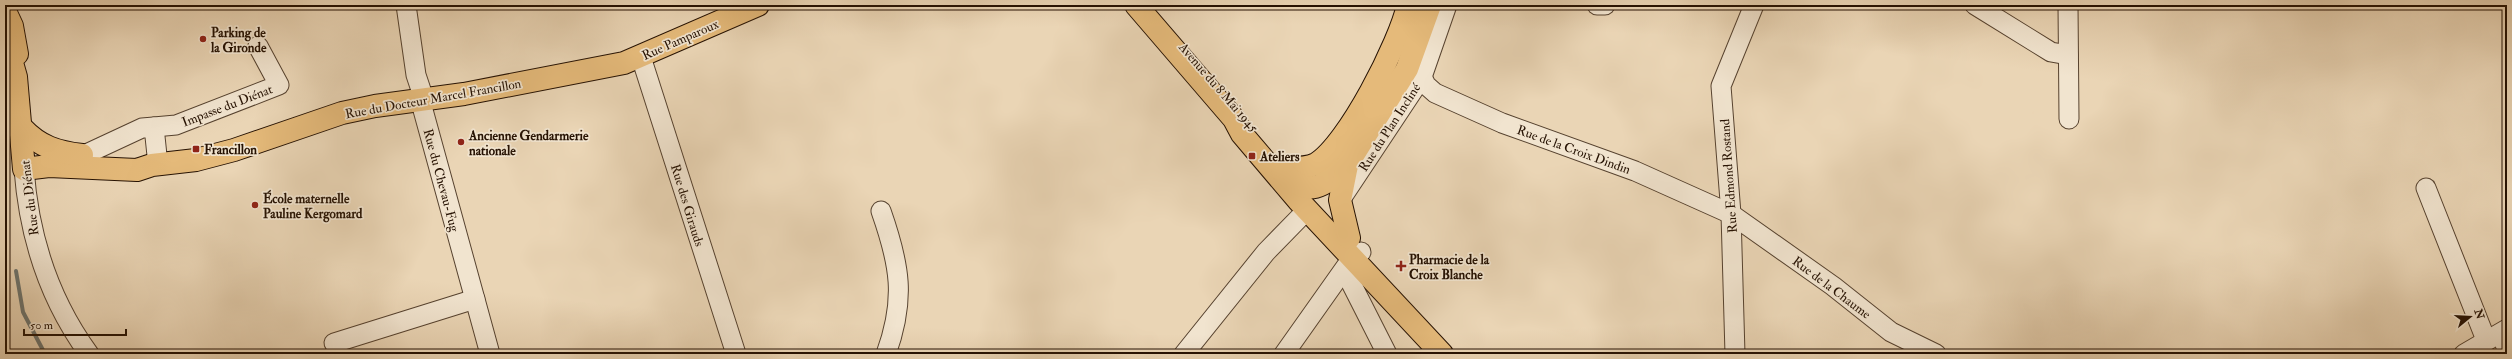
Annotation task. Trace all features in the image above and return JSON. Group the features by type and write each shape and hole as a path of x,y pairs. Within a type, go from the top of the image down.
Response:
{"main road":[{"name":"Rue Pamparoux","path":"633,60 758,5"},
{"name":"Avenue du 8 Mai 1945","path":"1136,5 1234,119 1242,134 1317,198"},
{"name":"Avenue du 8 Mai 1945","path":"1149,5 1289,168 1317,198 1356,259 1442,354"},
{"path":"1317,198 1338,142 1384,69 1405,21 1408,5"},
{"path":"1317,198 1347,165 1407,69 1430,5"},
{"name":"Rue du Diénat","path":"11,9 11,41 22,128 24,169"},
{"name":"Rue du Docteur Marcel Francillon","path":"24,169 49,166 137,170 155,165 196,160 234,150 342,113 375,106 464,94 633,60"},
{"name":"Rue du Docteur Marcel Francillon","path":"22,128 34,141 57,152 155,165"},
{"path":"1289,168 1302,168 1316,164 1338,142"},
{"path":"1317,198 1356,259"}],"street":[{"name":"Rue du Chevau-Fug","path":"406,5 416,75 424,99 423,110 490,354"},
{"name":"Rue du Plan Incliné","path":"1184,354 1266,252 1317,198 1422,77 1447,5"},
{"path":"1597,5 1604,5"},
{"name":"Rue Edmond Rostand","path":"1735,354 1731,214 1721,86 1754,5"},
{"path":"1975,5 2051,52 2068,55"},
{"path":"2068,5 2069,119"},
{"name":"Impasse du Diénat","path":"84,155 142,128 176,125 279,85 258,46"},
{"name":"Rue des Girauds","path":"633,60 736,354"},
{"name":"Rue de la Croix Dindin","path":"1422,77 1426,86 1435,93 1488,117 1635,171 1731,214"},
{"path":"154,127 155,165"},
{"name":"Rue du Diénat","path":"24,169 27,204 35,246 61,309 89,354"},
{"path":"2426,188 2486,340"},
{"path":"881,211 893,245 899,284 899,306 894,331 886,354"},
{"name":"Rue de la Chaume","path":"1731,214 1833,286 1891,332 1936,354"},
{"path":"1284,354 1321,300 1356,259"},
{"path":"1356,259 1387,354"},
{"path":"334,343 475,299"},
{"path":"2464,354 2507,329"},
{"path":"2507,333 2505,344 2507,350"}],"waterway":[{"path":"16,271 23,312 45,354"}],"place":[{"name":"Parking de la Gironde","path":"203,39"},
{"name":"Ancienne Gendarmerie nationale","path":"461,142"},
{"name":"Francillon","path":"196,149"},
{"name":"Ateliers","path":"1252,156"},
{"name":"École maternelle Pauline Kergomard","path":"255,205"},
{"name":"Pharmacie de la Croix Blanche","path":"1401,266"}]}
